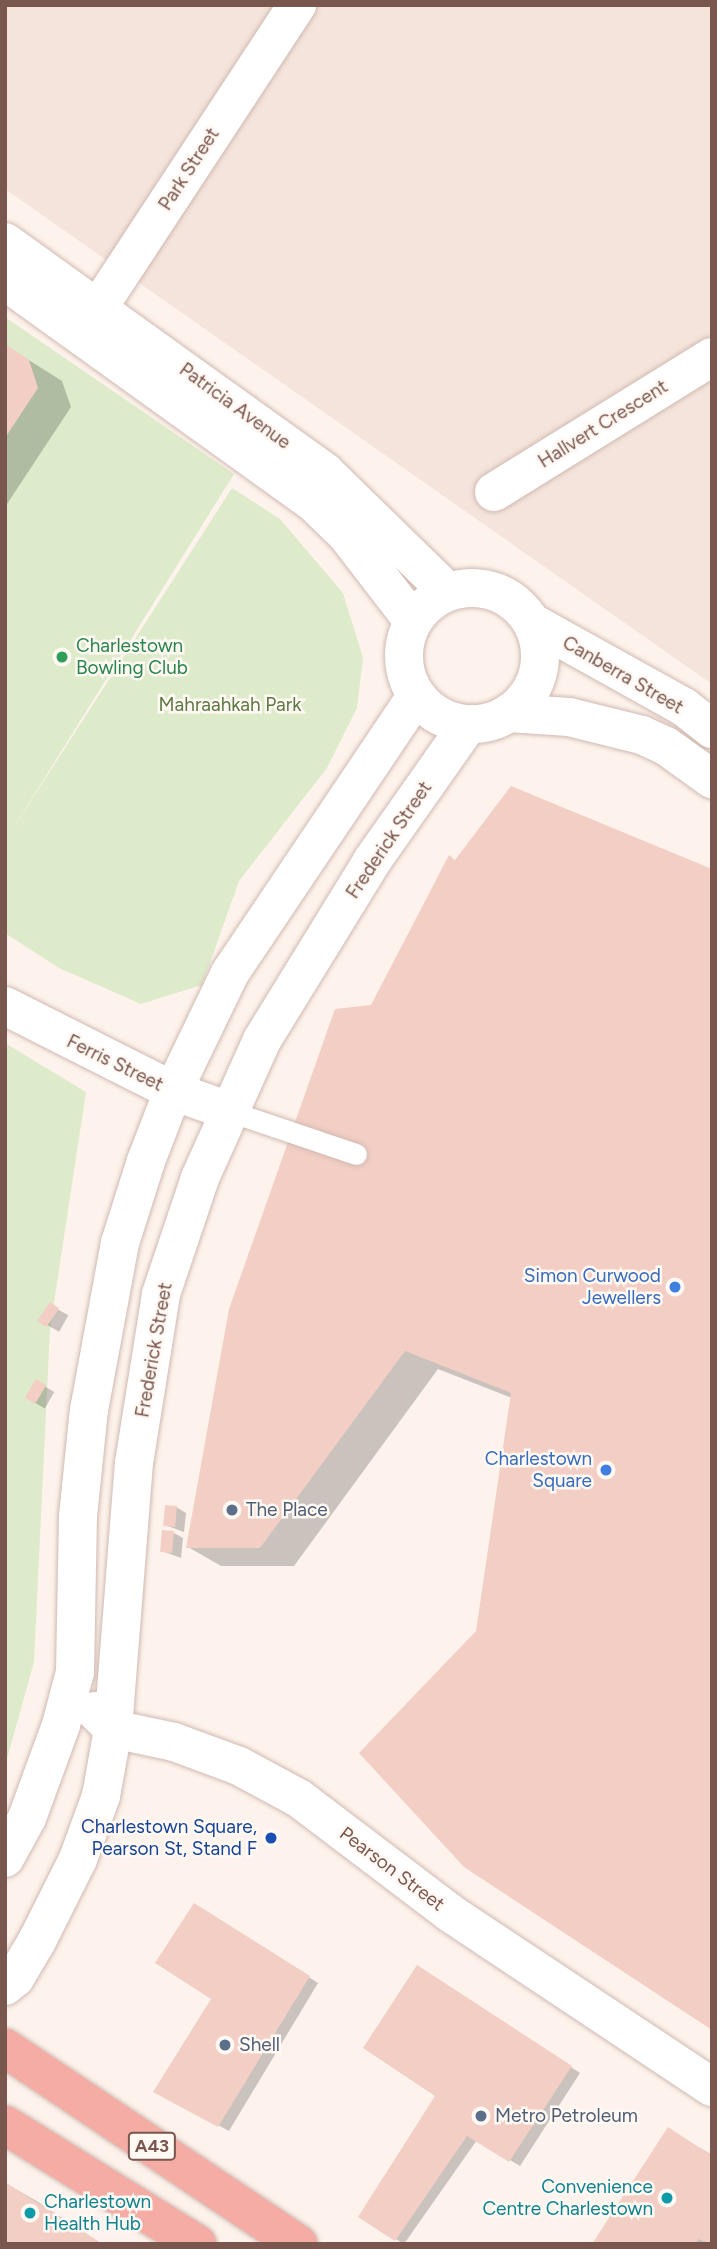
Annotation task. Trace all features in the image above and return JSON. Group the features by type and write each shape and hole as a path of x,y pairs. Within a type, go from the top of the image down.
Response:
{"highway":[{"name":"A43","path":"5,2048 298,2244"},
{"path":"5,2125 197,2244"}],"street":[{"name":"Park Street","path":"90,320 297,5"},
{"name":"Patricia Avenue","path":"5,242 90,320 314,503 346,534 413,621"},
{"name":"Patricia Avenue","path":"5,281 90,320 326,473 448,592"},
{"name":"Hallvert Crescent","path":"494,492 712,356"},
{"path":"471,587 494,591 516,603 533,623 540,647 539,673 524,702 499,720 467,726 440,715 416,696 404,665 413,621 448,592 471,587"},
{"name":"Canberra Street","path":"533,623 684,707 712,729"},
{"path":"5,1858 27,1818 75,1672 78,1516 101,1334 120,1243 173,1091 230,974 416,696"},
{"path":"509,713 569,717 642,735 666,746 712,779"},
{"name":"Frederick Street","path":"5,1986 16,1978 78,1859 101,1796 113,1729 134,1463 161,1294 200,1178 262,1040 372,861 467,726"},
{"name":"Ferris Street","path":"5,1006 173,1091 229,1111"},
{"path":"75,1672 83,1695 113,1729"},
{"name":"Pearson Street","path":"113,1729 174,1742 239,1766 300,1799 450,1913 712,2087"}],"lane":[{"path":"229,1111 356,1154"}],"shaded area":[{"path":"5,5 712,5 712,684 5,189"}],"green space":[{"name":"Mahraahkah Park","path":"5,317 234,474 11,832 232,488 280,519 343,593 363,658 357,708 327,768 239,881 202,985 141,1004 59,968 5,933"},
{"path":"5,1043 86,1092 50,1329 34,1662 5,1766"}],"building":[{"path":"5,344 29,360 38,388 5,438"},
{"name":"Charlestown Square","path":"511,786 712,869 712,2030 464,1867 359,1753 476,1631 511,1393 405,1351 260,1548 186,1548 229,1309 335,1009 371,1005 449,855 455,860"},
{"path":"50,1302 59,1308 46,1327 37,1321"},
{"path":"36,1379 46,1385 35,1404 25,1398"},
{"path":"165,1505 177,1506 175,1527 163,1526"},
{"path":"162,1530 174,1531 172,1553 160,1552"},
{"name":"Shell","path":"194,1903 310,1976 218,2127 153,2092 211,1999 155,1963"},
{"name":"Metro Petroleum","path":"417,1965 572,2066 509,2162 467,2136 395,2241 358,2217 435,2096 363,2048"},
{"name":"Convenience Centre Charlestown","path":"668,2127 712,2156 712,2244 698,2239 695,2244 592,2244"},
{"name":"Charlestown Health Hub","path":"5,2182 102,2244 5,2244"}],"place":[{"name":"Charlestown Bowling Club","path":"62,657"},
{"name":"Simon Curwood Jewellers","path":"675,1287"},
{"name":"Charlestown Square","path":"606,1470"},
{"name":"The Place","path":"232,1510"},
{"name":"Charlestown Square, Pearson St, Stand F","path":"271,1838"},
{"name":"Shell","path":"225,2045"},
{"name":"Metro Petroleum","path":"481,2116"},
{"name":"Convenience Centre Charlestown","path":"667,2198"},
{"name":"Charlestown Health Hub","path":"30,2213"}]}
